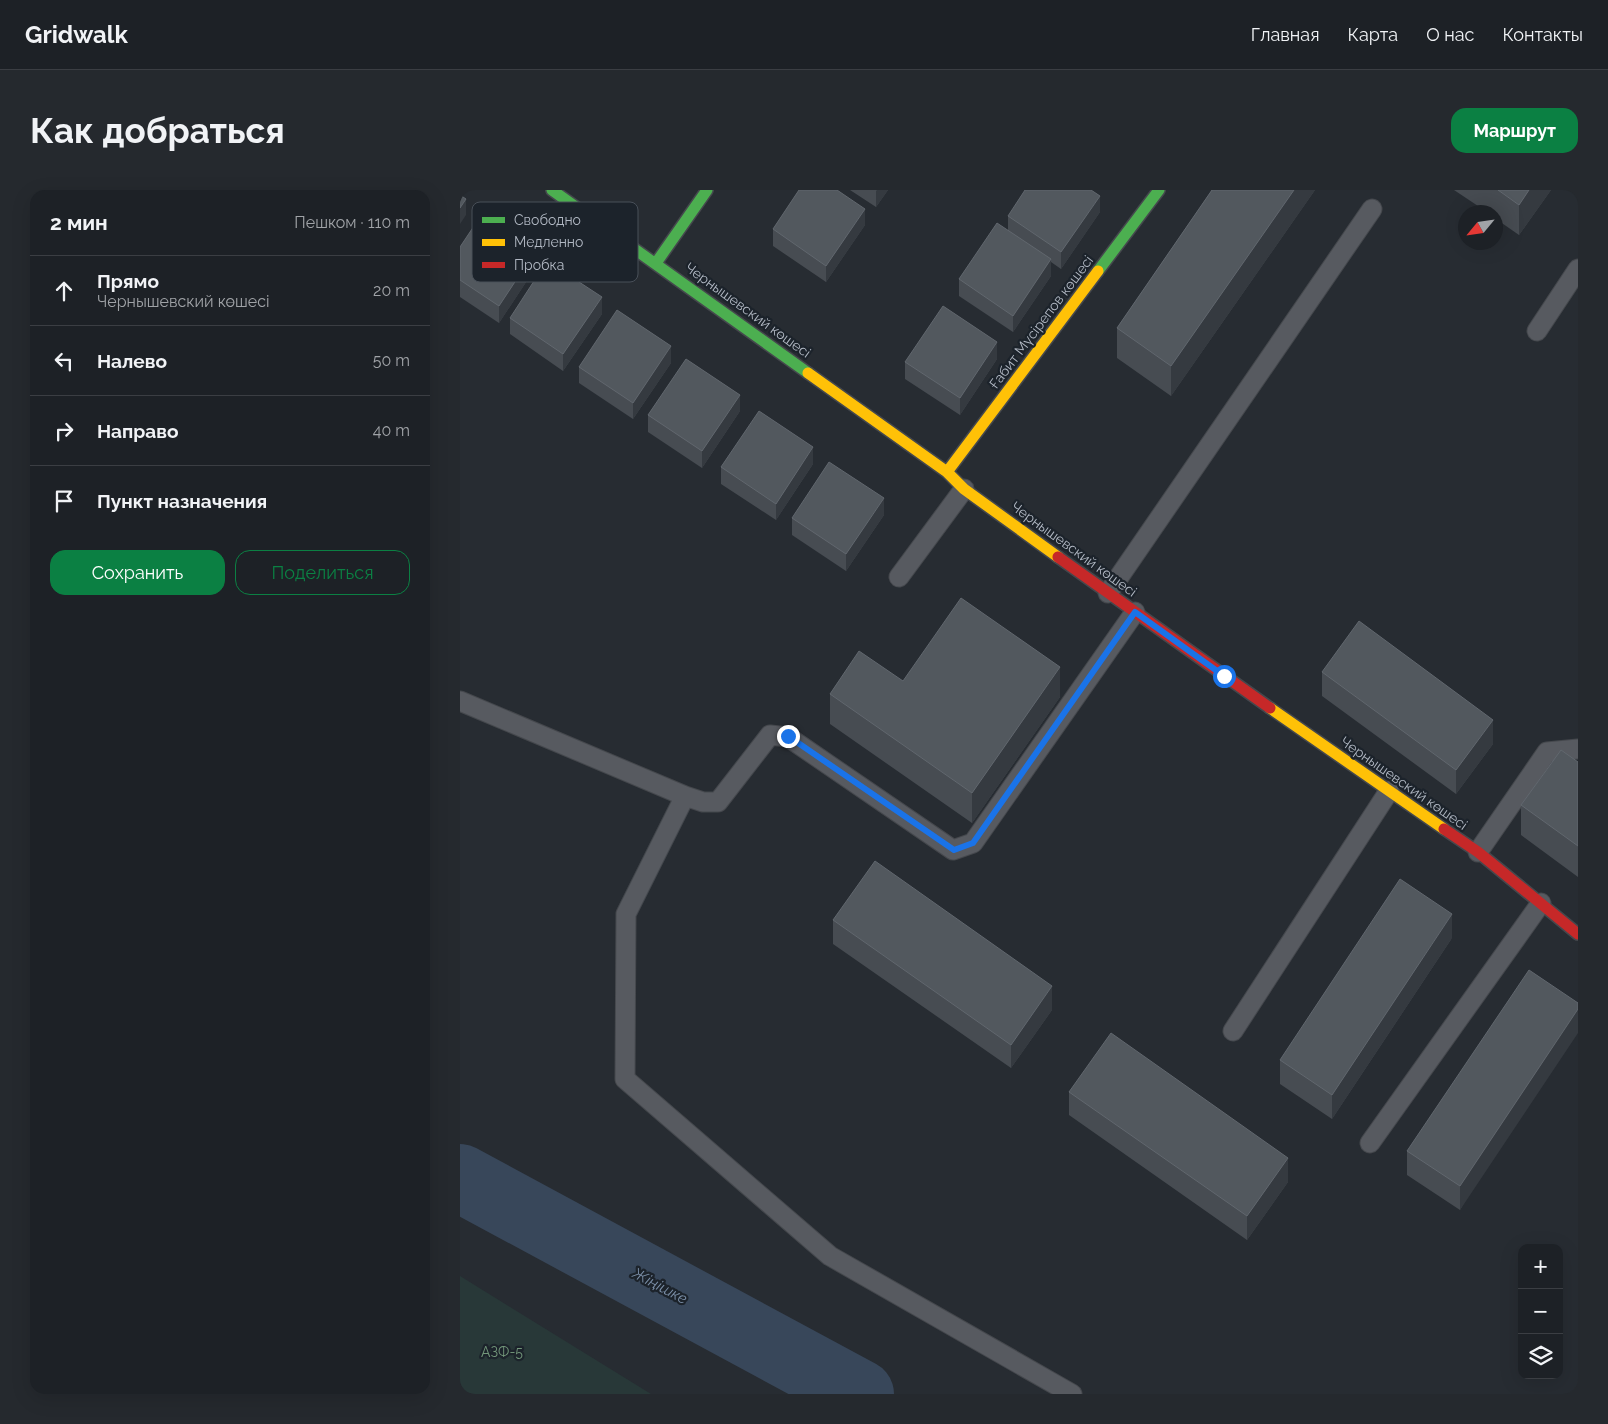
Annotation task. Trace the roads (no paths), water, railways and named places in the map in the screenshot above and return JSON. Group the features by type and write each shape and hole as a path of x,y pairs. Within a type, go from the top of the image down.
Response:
{"street":[{"name":"Чернышевский көшесі","path":"552,190 569,202"},
{"path":"656,263 707,190"},
{"name":"Ғабит Мүсірепов көшесі","path":"948,472 1159,190"},
{"name":"Чернышевский көшесі","path":"638,250 948,472 964,489 1108,593 1478,852 1578,934"}],"lane":[{"path":"1108,593 1372,209"},
{"path":"1537,331 1578,269"},
{"path":"899,577 964,489"},
{"path":"460,701 702,802 718,802 770,735 788,736 954,850 973,843 1135,612"},
{"path":"1478,852 1547,752 1578,749"},
{"path":"1233,1031 1389,791"},
{"path":"685,796 626,914 625,1078 830,1256 1072,1394"},
{"path":"1370,1143 1541,903"}],"waterway":[{"name":"Жіңішке","path":"460,1178 860,1394"}],"park label":[{"name":"АЗФ-5","path":"502,1352"}]}
